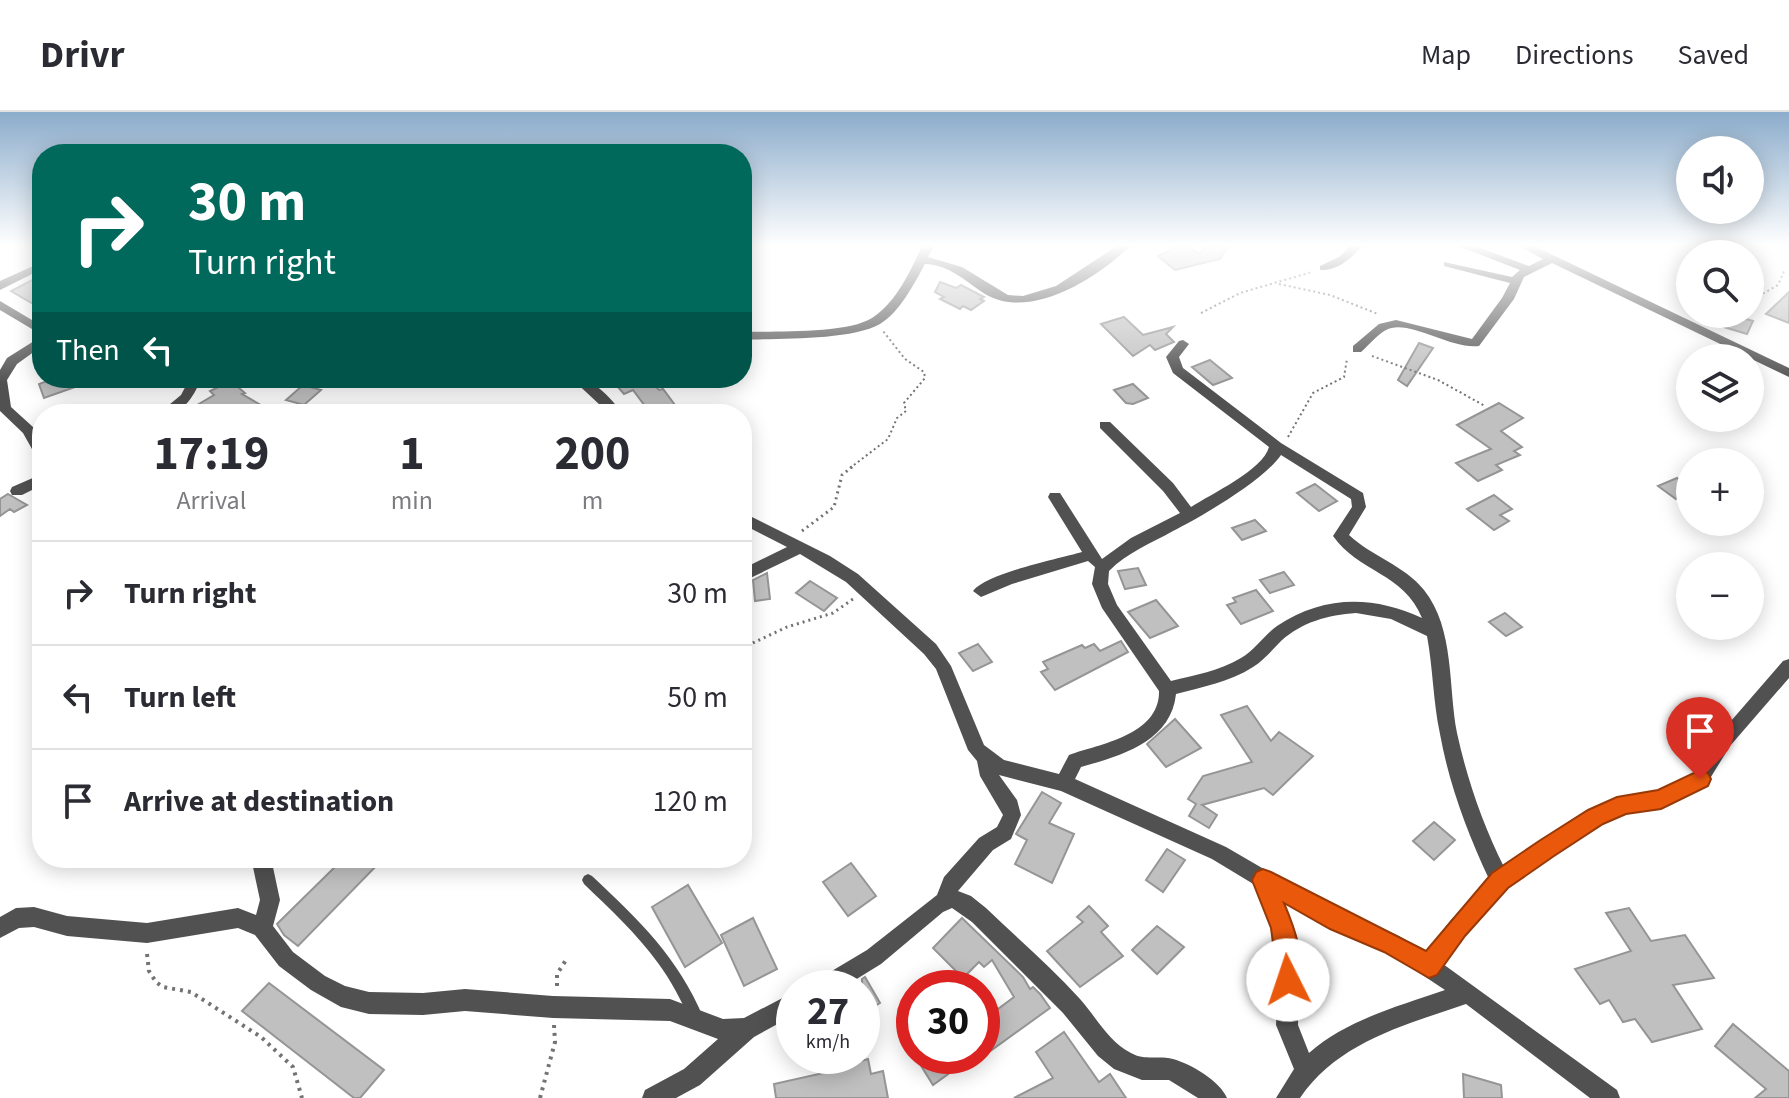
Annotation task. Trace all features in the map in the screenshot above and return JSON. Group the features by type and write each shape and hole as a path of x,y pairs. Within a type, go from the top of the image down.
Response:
{"street":[{"path":"752,335 854,328 878,321 899,292"},
{"path":"992,292 1001,298 1018,300 1044,292"},
{"path":"1357,349 1382,327 1396,323 1461,342 1475,343 1511,292"},
{"path":"1620,292 1789,373"},
{"path":"0,305 32,325"},
{"path":"1183,344 1172,357 1178,370 1278,447 1358,497 1359,507 1341,536 1351,547 1384,565 1424,603 1432,631 1460,788 1477,834 1500,881"},
{"path":"32,347 12,361 0,380 5,408 32,437"},
{"path":"176,404 192,388"},
{"path":"588,388 605,404"},
{"path":"1105,425 1168,487 1188,514"},
{"path":"1064,783 1075,761 1130,743 1147,730 1167,707 1170,698 1167,689 1110,608 1100,584 1102,569 1136,542 1262,469 1278,447"},
{"path":"17,491 32,484"},
{"path":"1055,497 1102,569"},
{"path":"752,522 836,567 930,649 943,666 977,750 986,759 999,767 1064,783 1219,853 1338,921 1392,943 1468,993 1609,1098"},
{"path":"752,570 794,545"},
{"path":"981,591 1007,579 1090,555"},
{"path":"1167,689 1214,677 1252,660 1300,619 1325,609 1366,605 1410,618 1432,631"},
{"path":"1429,966 1457,928 1500,881 1595,817 1624,804 1661,800 1700,779 1724,741 1789,666"},
{"path":"944,901 951,884 986,844 1004,833 1012,815 1010,806 989,776 986,759"},
{"path":"262,928 270,900 263,868"},
{"path":"1263,880 1283,928 1289,962 1287,1025 1306,1072"},
{"path":"852,970 951,898 964,903 979,915 1071,1005 1106,1048 1122,1061 1142,1069 1171,1069 1216,1098"},
{"path":"5,922 34,917 67,926 147,933 238,918 262,928 286,959 341,996 369,1003 397,1005 465,1000 553,1007 670,1010 723,1030 746,1029"},
{"path":"1287,1098 1294,1084 1340,1042 1468,993"},
{"path":"653,1098 692,1077 746,1029 776,1013"}],"lane":[{"path":"588,880 666,959 697,1021"}],"path":[{"path":"1201,313 1220,300 1247,292"},
{"path":"1312,292 1360,305 1396,323"},
{"path":"794,545 834,507 842,475 888,439 897,418 906,411 904,403 925,378 924,372 905,359 895,347 878,321"},
{"path":"1278,447 1313,393 1344,377 1347,360 1357,349 1438,380 1485,406"},
{"path":"752,643 787,627 833,613 866,590"},
{"path":"147,933 149,971 156,982 163,987 191,992 213,1009 234,1017 261,1037 293,1067 302,1098"},
{"path":"540,1098 555,1042 553,1007 557,974 566,960"}],"building":[{"path":"13,292 32,292 32,303"},
{"path":"935,292 974,292 984,297 980,299 984,301 971,310 963,306 960,309 940,299 944,297"},
{"path":"1789,292 1789,292 1789,323 1766,314"},
{"path":"1124,317 1143,335 1173,327 1166,334 1174,342 1155,350 1150,345 1133,356 1101,324"},
{"path":"1727,328 1750,328 1747,334"},
{"path":"1419,343 1433,348 1407,386 1398,380"},
{"path":"1210,360 1232,378 1213,385 1192,367"},
{"path":"1133,384 1148,398 1133,404 1126,403 1114,390"},
{"path":"40,388 72,388 44,398"},
{"path":"239,388 245,393 242,394 259,404 199,404 214,395 210,391"},
{"path":"300,388 321,390 305,404 286,400"},
{"path":"619,388 663,389 674,404 644,404 633,390 624,394"},
{"path":"1499,403 1523,418 1501,431 1522,447 1514,451 1520,455 1496,465 1502,470 1478,481 1456,463 1491,449 1457,425"},
{"path":"1676,478 1676,499 1658,486"},
{"path":"1315,484 1337,501 1319,511 1297,493"},
{"path":"8,494 27,505 14,512 10,509 0,516 0,499"},
{"path":"1494,495 1512,509 1500,515 1509,521 1494,530 1467,509"},
{"path":"1255,520 1266,531 1242,540 1232,528"},
{"path":"1138,568 1146,585 1125,589 1118,571"},
{"path":"1284,572 1294,585 1270,593 1260,580"},
{"path":"767,573 770,599 755,601 753,580"},
{"path":"810,581 837,598 824,611 796,593"},
{"path":"1256,590 1273,611 1241,624 1227,605 1236,602 1233,598"},
{"path":"1156,600 1178,626 1150,638 1128,612"},
{"path":"1505,613 1522,627 1506,636 1489,622"},
{"path":"1121,641 1128,652 1055,690 1041,672 1048,669 1043,662 1082,645 1085,648 1094,644 1100,651"},
{"path":"978,644 992,662 973,671 959,653"},
{"path":"1247,706 1271,741 1279,732 1313,756 1273,795 1264,788 1202,805 1217,815 1209,828 1189,816 1196,804 1188,799 1203,776 1252,762 1221,715"},
{"path":"1175,719 1201,748 1166,767 1147,744"},
{"path":"1042,792 1061,803 1049,823 1074,834 1052,883 1015,864 1027,840 1016,834"},
{"path":"1434,822 1455,840 1434,860 1413,841"},
{"path":"1167,849 1185,860 1163,892 1146,880"},
{"path":"851,863 876,896 848,916 823,882"},
{"path":"334,868 374,868 298,946 284,935 277,924"},
{"path":"688,885 722,943 685,967 652,907"},
{"path":"1089,906 1108,926 1101,932 1123,956 1080,987 1047,951 1083,922 1077,917"},
{"path":"1629,908 1651,941 1685,935 1714,978 1673,985 1702,1029 1652,1042 1635,1019 1623,1022 1609,1000 1600,1004 1575,969 1631,951 1606,913"},
{"path":"753,918 777,969 744,986 721,935"},
{"path":"962,918 1023,977 1030,989 1033,987 1040,994 1050,1008 1000,1044 1000,1008 1014,997 1000,970 992,960 984,967 979,962 971,970 955,970 933,948"},
{"path":"1157,926 1184,947 1157,974 1132,950"},
{"path":"269,983 384,1070 360,1098 354,1098 242,1011"},
{"path":"1733,1024 1789,1071 1789,1098 1755,1098 1766,1089 1715,1046"},
{"path":"1064,1032 1099,1082 1110,1074 1126,1098 1014,1098 1053,1078 1036,1052"},
{"path":"883,1071 888,1098 776,1098 774,1084 819,1074 880,1074"},
{"path":"926,1074 948,1074 933,1085"},
{"path":"1463,1074 1501,1085 1502,1098 1464,1098"}],"route":[{"path":"1288,980 1289,962 1283,928 1263,880 1338,921 1392,943 1429,966 1457,928 1500,881 1595,817 1624,804 1661,800 1700,779"}]}
